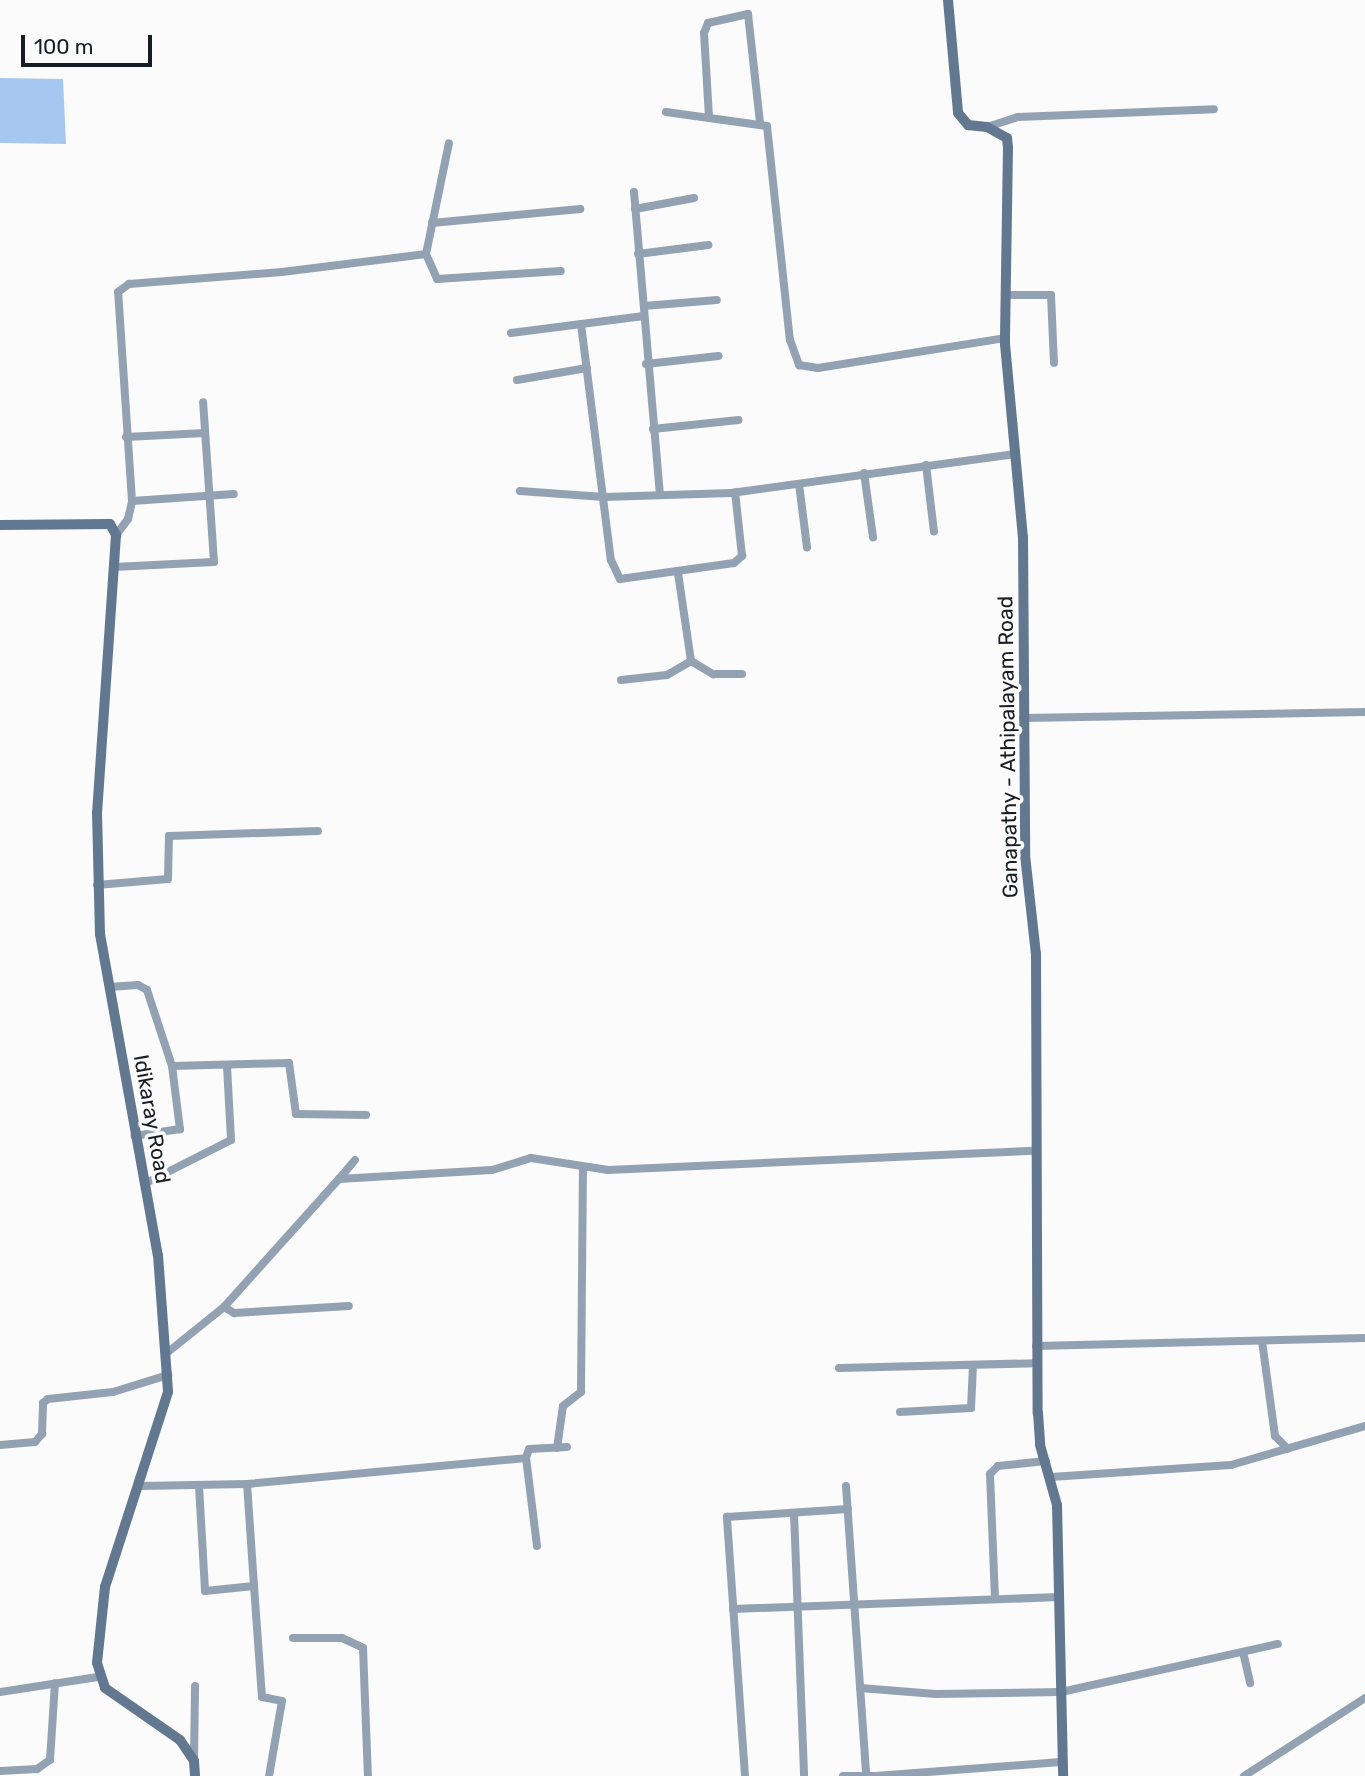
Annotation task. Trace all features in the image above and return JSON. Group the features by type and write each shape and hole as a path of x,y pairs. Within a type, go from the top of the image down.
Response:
{"main road":[{"name":"Ganapathy - Athipalayam Road","path":"948,0 958,113 968,125 987,127 1007,138 1008,147 1005,338 1023,537 1025,855 1036,954 1036,1346 1040,1445 1057,1505 1063,1776"},
{"path":"0,525 110,524 116,535"},
{"name":"Idikaray Road","path":"98,1677 104,1587 140,1486 168,1392 168,1352 144,1184 108,987 97,885 101,720 116,535"},
{"path":"98,1677 104,1688 180,1740 194,1760 195,1776"}],"street":[{"path":"709,117 704,33 708,23 748,14 760,123"},
{"path":"987,127 1018,117 1214,109"},
{"path":"666,112 767,126 790,340 799,365 818,368 1005,338"},
{"path":"449,142 426,254 437,279 561,271"},
{"path":"634,192 646,364 660,494"},
{"path":"635,209 694,198"},
{"path":"432,223 580,209"},
{"path":"638,254 708,246"},
{"path":"116,535 128,519 132,501 116,306 118,292 129,284 282,272 426,254"},
{"path":"1006,295 1051,295 1054,363"},
{"path":"644,306 717,300"},
{"path":"511,333 644,316"},
{"path":"581,324 611,560 620,579 725,565 742,556 735,492"},
{"path":"646,364 719,356"},
{"path":"517,380 587,368"},
{"path":"114,567 214,562 203,402"},
{"path":"653,429 739,420"},
{"path":"126,437 205,433"},
{"path":"520,491 604,497 735,492 1015,454"},
{"path":"926,465 934,531"},
{"path":"864,473 873,537"},
{"path":"799,484 807,547"},
{"path":"132,501 234,494"},
{"path":"677,573 691,661"},
{"path":"691,661 713,674 742,674"},
{"path":"621,680 667,675 691,661"},
{"path":"1023,718 1365,712"},
{"path":"97,885 168,879 169,836 318,831"},
{"path":"108,987 138,985 147,990 172,1066 180,1129 135,1136"},
{"path":"172,1066 289,1063 296,1114 366,1115"},
{"path":"144,1184 231,1140 227,1066"},
{"path":"339,1179 492,1170 531,1158 583,1169 1034,1151"},
{"path":"168,1352 223,1307 355,1160"},
{"path":"557,1448 564,1404 580,1392 583,1169"},
{"path":"223,1307 234,1313 349,1306"},
{"path":"1036,1346 1365,1338"},
{"path":"1262,1341 1275,1436 1288,1449"},
{"path":"839,1368 1037,1363"},
{"path":"900,1412 971,1408 973,1365"},
{"path":"0,1445 36,1442 42,1434 43,1402 48,1399 113,1392 168,1375"},
{"path":"1051,1477 1231,1465 1365,1426"},
{"path":"537,1546 526,1458 529,1449 567,1447"},
{"path":"140,1486 247,1484 526,1458"},
{"path":"995,1599 990,1474 998,1466 1046,1461"},
{"path":"247,1484 262,1697 282,1701 269,1776"},
{"path":"199,1486 205,1591 254,1586"},
{"path":"846,1486 860,1688 872,1776"},
{"path":"745,1776 727,1517 848,1509"},
{"path":"794,1513 804,1776"},
{"path":"733,1609 1059,1597"},
{"path":"293,1638 342,1637 363,1648 368,1776"},
{"path":"860,1688 936,1694 1061,1692 1278,1644"},
{"path":"1243,1652 1250,1683"},
{"path":"0,1692 98,1677"},
{"path":"0,1771 37,1769 50,1760 55,1682"},
{"path":"194,1760 195,1686"},
{"path":"1244,1776 1365,1699"},
{"path":"843,1776 1063,1762"}],"shaded area":[{"path":"0,78 63,79 66,144 0,143"}]}
